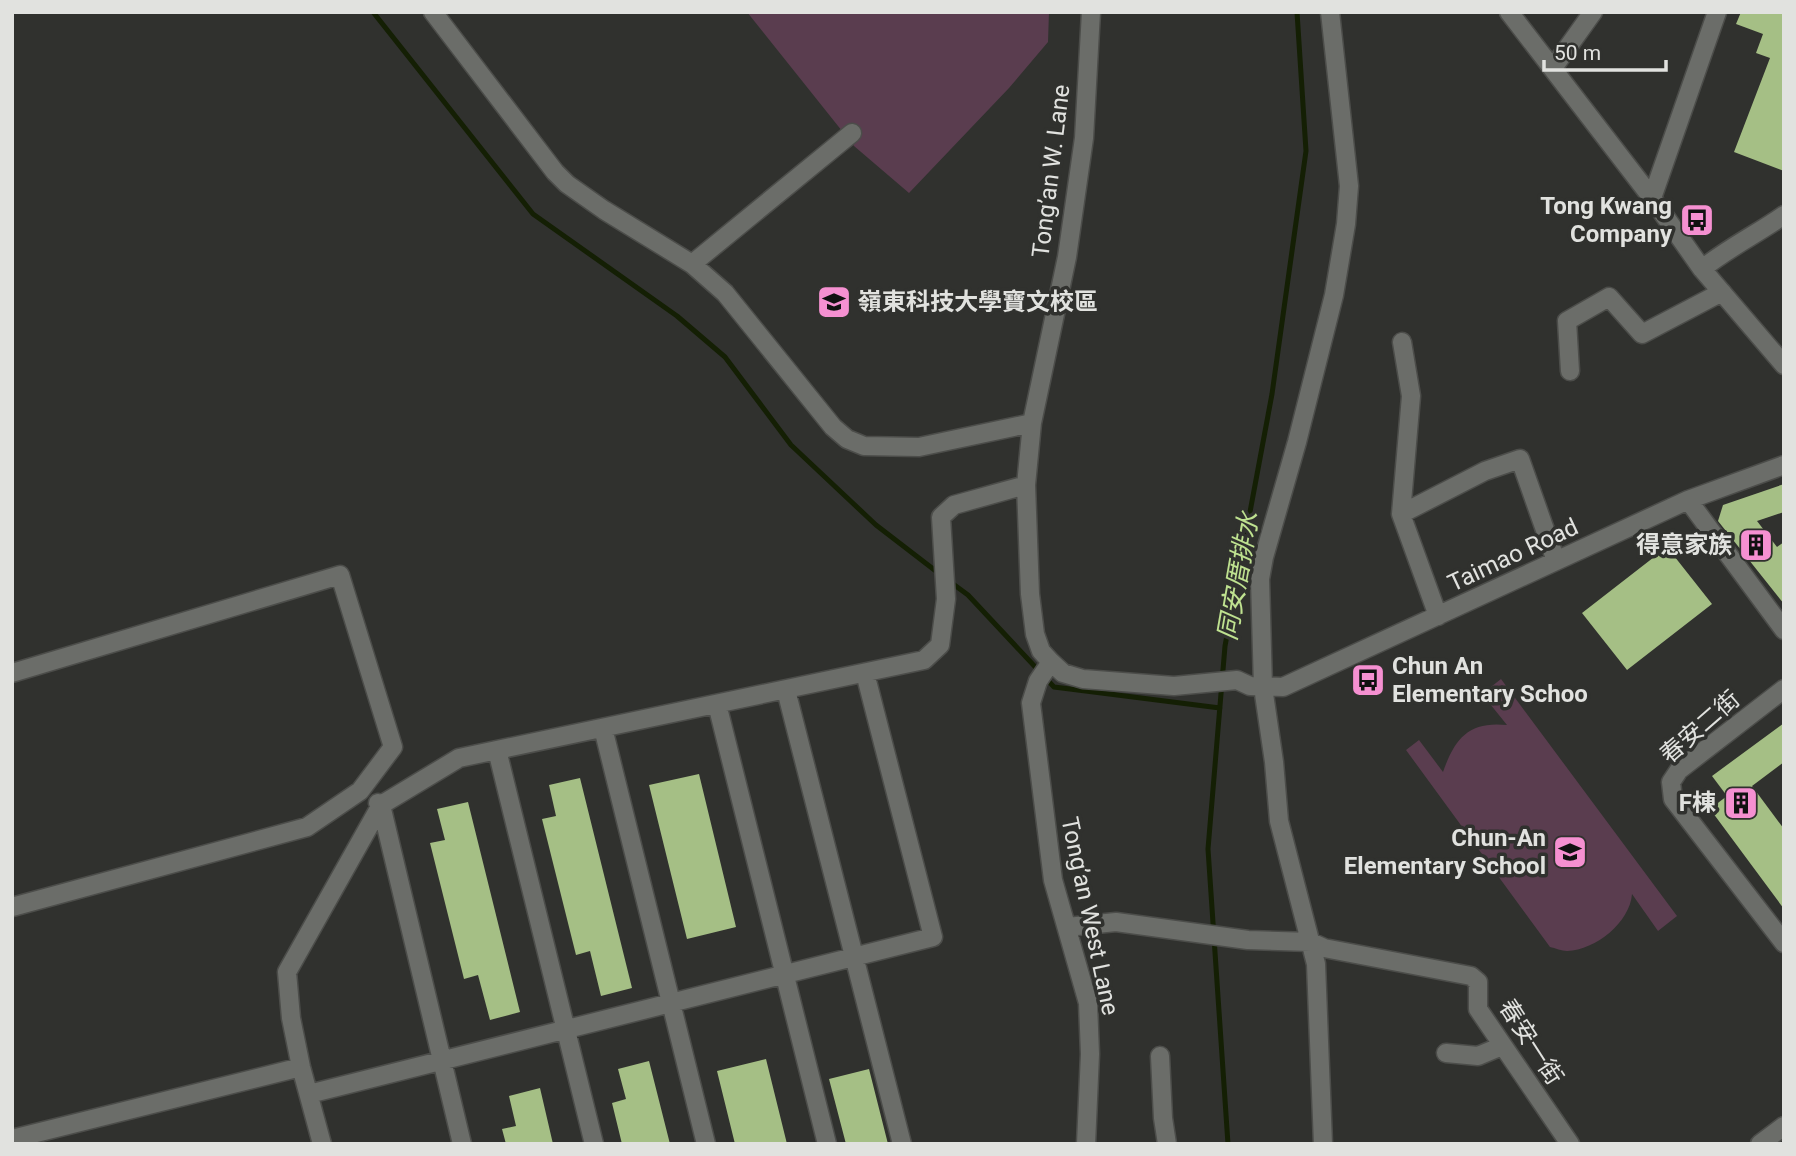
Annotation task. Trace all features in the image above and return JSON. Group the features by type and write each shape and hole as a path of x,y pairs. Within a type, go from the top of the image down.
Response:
{"street":[{"path":"433,12 555,172 567,184 604,210 692,264 725,293 833,428 847,439 864,446 919,447 1031,423"},
{"name":"Tong’an W. Lane","path":"1051,662 1041,651 1035,634 1029,580 1026,485 1031,423 1067,257 1084,138 1091,12"},
{"path":"1323,1144 1316,964 1318,945 1279,821 1263,687 1260,579 1334,295 1346,224 1349,186 1331,12"},
{"path":"1509,12 1652,198 1702,269 1784,365"},
{"path":"1553,68 1593,12"},
{"path":"1652,198 1717,12"},
{"path":"692,264 852,133"},
{"path":"1702,269 1784,215"},
{"path":"1570,371 1566,321 1609,297 1642,334 1722,292"},
{"path":"1402,342 1412,396 1401,514 1438,616"},
{"path":"1401,514 1485,471 1520,459 1556,561"},
{"name":"Taimao Road","path":"1263,687 1283,687 1688,500 1784,464"},
{"path":"322,1144 300,1068 291,1018 287,972 381,805 459,758 924,660 940,645 946,599 941,517 954,505 1026,485"},
{"path":"1688,500 1784,630"},
{"path":"12,673 340,575 393,747 360,791 307,827 12,907"},
{"path":"1051,662 1063,673 1083,680 1174,686 1237,680 1250,686 1263,687"},
{"name":"Tong’an West Lane","path":"1051,662 1038,681 1031,703 1053,880 1088,1003 1090,1054 1086,1144"},
{"path":"309,1094 933,937 865,673"},
{"name":"春安二街","path":"1784,689 1679,770 1671,782 1673,799 1784,943"},
{"path":"786,690 902,1144"},
{"path":"717,704 827,1144"},
{"path":"603,728 706,1144"},
{"path":"496,750 594,1144"},
{"path":"360,791 381,805 462,1144"},
{"path":"1067,928 1116,922 1248,940 1318,945"},
{"name":"春安一街","path":"1318,945 1471,976 1478,982 1478,1009 1564,1142"},
{"path":"1446,1053 1478,1056 1502,1046"},
{"path":"1160,1056 1167,1144"},
{"path":"12,1139 300,1068"},
{"path":"1760,1144 1784,1126"}],"shaded area":[{"path":"747,12 1049,12 1048,42 1009,88 909,193 854,146"},
{"path":"1501,679 1677,916 1658,931 1632,894 1625,915 1610,933 1600,940 1589,946 1567,951 1550,947 1406,750 1419,740 1443,772 1453,750 1465,734 1483,726 1507,725 1482,694"}],"building":[{"path":"1741,12 1784,12 1784,171 1734,152 1770,58 1756,53 1763,34 1736,24"},
{"name":"得意家族","path":"1784,484 1784,512 1757,521 1777,547 1784,542 1784,604 1718,521 1723,505"},
{"path":"1667,547 1712,604 1627,670 1582,613"},
{"path":"1784,723 1784,762 1752,786 1784,829 1784,909 1710,809 1727,796 1712,776"},
{"path":"699,774 736,927 687,939 649,785"},
{"path":"580,778 632,988 601,996 590,951 576,955 542,819 556,816 549,785"},
{"path":"468,802 520,1012 490,1020 478,975 464,979 430,843 445,840 437,809"},
{"path":"766,1059 787,1144 735,1144 717,1071"},
{"path":"649,1061 670,1144 622,1144 612,1103 626,1099 618,1069"},
{"path":"869,1069 888,1144 846,1144 829,1079"},
{"path":"540,1088 553,1144 506,1144 502,1129 516,1126 509,1096"}],"waterway":[{"path":"373,12 533,214 677,316 725,357 791,445 876,525 941,575"},
{"name":"同安厝排水","path":"1228,1144 1208,849 1225,646 1272,394 1306,151 1297,12"},
{"path":"949,581 968,595 1054,687 1220,708"}],"place":[{"name":"Tong Kwang Company","path":"1697,220"},
{"name":"嶺東科技大學寶文校區","path":"834,302"},
{"name":"得意家族","path":"1756,545"},
{"name":"Chun An Elementary Schoo","path":"1368,680"},
{"name":"F棟","path":"1741,803"},
{"name":"Chun-An Elementary School","path":"1570,852"}]}
